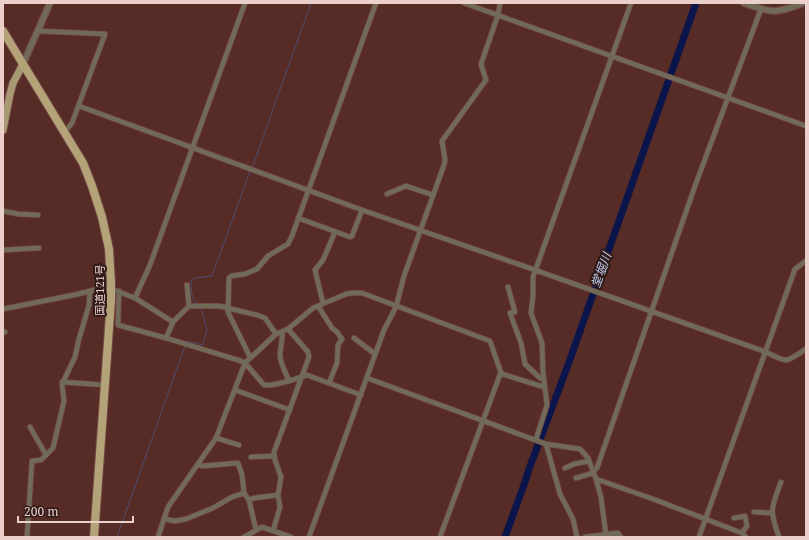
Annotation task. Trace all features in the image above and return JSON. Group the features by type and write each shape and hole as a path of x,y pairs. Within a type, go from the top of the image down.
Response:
{"highway":[{"name":"国道121号","path":"3,31 79,155 88,175 102,217 109,249 115,290 105,385 94,537"}],"main road":[{"path":"3,130 5,112 13,83 23,64"}],"street":[{"path":"23,64 50,3"},
{"path":"135,298 150,265 245,3"},
{"path":"250,357 228,312 230,278 231,276 245,274 257,269 268,256 288,244 376,3"},
{"path":"464,3 806,126"},
{"path":"309,537 384,330 396,307 404,276 445,160 442,141 486,80 481,64 498,15 500,3"},
{"path":"536,439 547,405 544,386 542,343 531,313 533,277 631,3"},
{"path":"744,3 773,12 791,5 803,3"},
{"path":"576,478 593,473 597,468 695,186 761,9"},
{"path":"38,31 105,34 72,123 64,130"},
{"path":"79,106 362,210 766,352 787,361 806,349"},
{"path":"387,194 406,186 433,195"},
{"path":"298,218 350,237 352,236 362,210"},
{"path":"3,211 38,215"},
{"path":"323,303 315,270 323,260 335,232"},
{"path":"3,250 39,248"},
{"path":"699,537 795,269 806,261"},
{"path":"187,285 189,306"},
{"path":"3,308 106,287 135,298 173,322"},
{"path":"508,287 515,312 510,314 521,343 525,364 540,378 544,379"},
{"path":"115,290 118,324 245,363 263,385 268,386 302,376 309,376 361,395"},
{"path":"27,537 32,461 40,460 53,448 64,402 62,382 75,357 90,305 90,291"},
{"path":"158,537 170,503 216,438 245,363 276,334 288,329 308,310 346,294 358,293 490,341 501,372 505,376 544,386"},
{"path":"166,338 173,322 189,306 228,308 262,317 270,324 276,334"},
{"path":"318,306 332,328 342,339 338,345 337,363 330,383"},
{"path":"273,531 280,507 278,495 281,477 274,456 275,450 308,359 308,352 288,329"},
{"path":"282,332 280,354 289,381"},
{"path":"354,338 375,354"},
{"path":"440,537 501,372"},
{"path":"366,378 483,422 536,439 546,444 580,449 589,461 596,479 602,501 606,535"},
{"path":"62,382 105,385"},
{"path":"234,390 290,410"},
{"path":"30,427 46,455"},
{"path":"216,438 239,445"},
{"path":"546,444 560,494 573,519 577,537"},
{"path":"251,457 274,456"},
{"path":"565,468 574,464 589,461"},
{"path":"198,464 202,466 238,464 242,475 244,493 249,500 256,530"},
{"path":"596,479 706,519 742,533 746,537"},
{"path":"779,537 772,513 773,502 781,482"},
{"path":"164,520 175,521 186,519 213,508 232,497 244,493"},
{"path":"249,500 278,495"},
{"path":"754,512 772,513"},
{"path":"734,518 745,516 747,526 742,533"},
{"path":"244,537 263,527 291,537"},
{"path":"585,537 618,533 621,537"}],"waterway":[{"path":"252,168 311,3"},
{"name":"堂堀川","path":"505,537 568,365 696,3"},
{"path":"197,304 192,296 191,281 194,278 212,276 250,171"},
{"path":"186,343 187,341 203,345 207,330 201,307"},
{"path":"117,537 185,346"}]}
